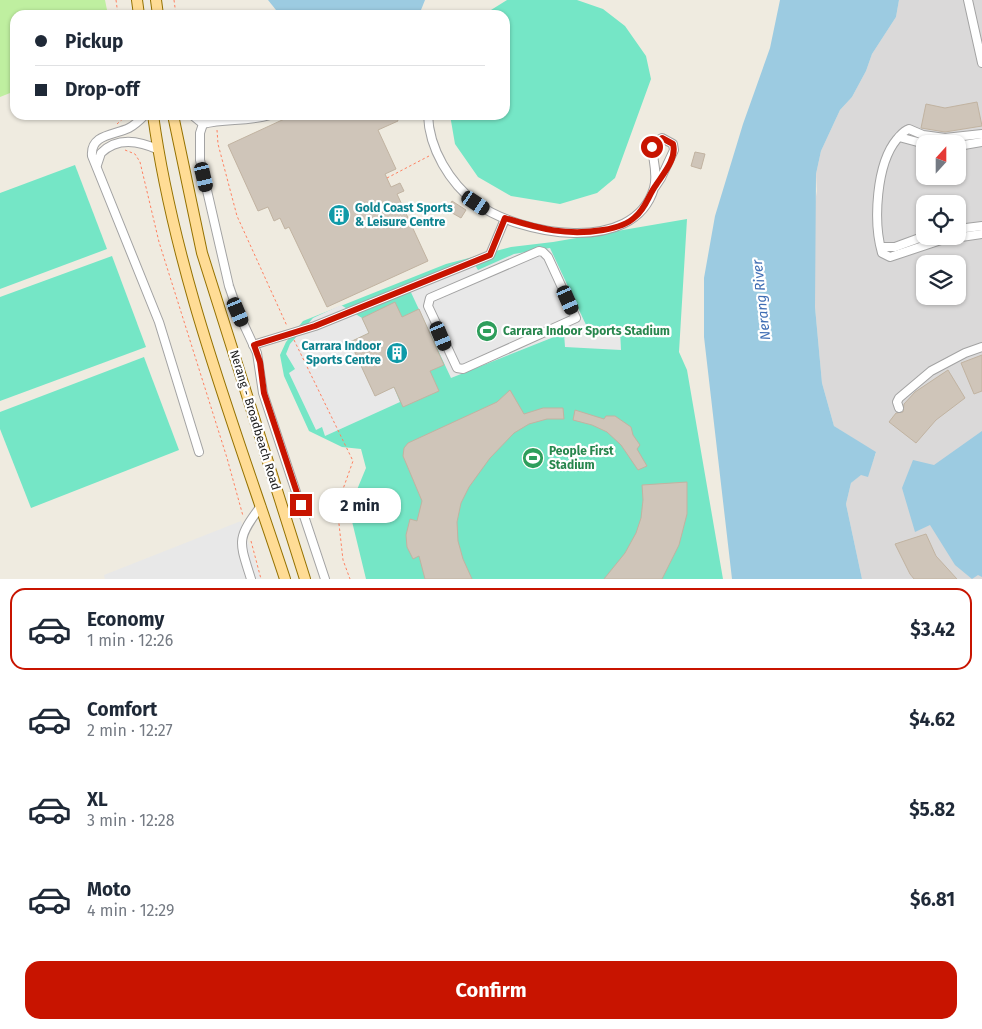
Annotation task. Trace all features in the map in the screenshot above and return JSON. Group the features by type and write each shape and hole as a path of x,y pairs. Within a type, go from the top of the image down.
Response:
{"main road":[{"name":"Nerang - Broadbeach Road","path":"154,120 178,237 200,319 285,579"},
{"name":"Nerang - Broadbeach Road","path":"174,120 202,253 305,579"}],"street":[{"path":"968,0 979,36 982,63"},
{"path":"138,120 128,129 107,135 95,142 92,148 92,156 159,322 199,452"},
{"path":"198,120 203,124"},
{"path":"203,124 217,120 249,120"},
{"path":"429,120 437,152 447,171 466,194 490,212 542,229 568,233 608,229 635,218 644,208 655,186 665,172 674,150 673,144 662,138 655,142 652,147 655,161 655,186"},
{"path":"203,124 200,133 200,160 229,286 260,362 266,401 325,579"},
{"path":"923,135 909,129 904,131 887,154 881,175 878,232 884,255 891,257 923,245"},
{"path":"976,140 982,134"},
{"path":"899,137 916,142"},
{"path":"96,165 101,153 115,144 139,142 159,150"},
{"path":"495,270 490,255 505,218"},
{"path":"966,228 982,226"},
{"path":"966,236 982,234"},
{"path":"881,247 895,246 916,239"},
{"path":"535,252 543,252 548,257 576,318 463,369 455,366 428,306 430,298 495,270 535,252"},
{"path":"254,345 290,332 315,326 490,255"},
{"path":"899,408 897,402 899,398 926,374 965,353 982,347"},
{"path":"251,579 240,538 246,526 261,506"}],"path":[{"path":"114,126 121,120"},
{"path":"217,120 218,144 237,216 290,332 353,462 337,506 343,560 350,579"},
{"path":"121,149 131,152 140,162 159,242 227,458 261,579"},
{"path":"387,178 437,152"}],"shaded area":[{"path":"899,0 982,0 982,579 862,579 846,504 851,483 871,466 876,453 834,426 822,383 815,307 814,208 817,191 816,174 821,151 840,110 852,97 866,71 872,54 896,17"},
{"path":"550,248 587,327 620,329 621,350 565,347 564,333 451,378 408,286 475,265 478,270 514,254"},
{"path":"341,305 362,318 369,333 350,342 375,395 394,387 400,402 325,436 322,427 316,430 289,373 295,369 286,354 290,344 313,318"},
{"path":"241,521 261,579 105,579 104,575"}],"green space":[{"path":"0,0 105,0 107,10 10,10 10,93 0,97"},
{"path":"507,0 577,0 603,9 625,26 646,56 651,79 615,178 597,193 560,204 511,196 478,177 455,144 451,120 510,120 510,10 491,10"},
{"path":"75,165 107,249 0,289 0,193"},
{"path":"687,219 679,352 687,370 723,579 366,579 349,509 366,468 361,449 342,447 309,431 284,376 280,355 286,342 303,321 446,264 511,247 553,242"},
{"path":"112,256 146,347 0,401 0,297"},
{"path":"144,357 179,450 31,508 0,429 0,412"}],"water":[{"path":"268,0 425,0 421,10 276,10"},
{"name":"Nerang River","path":"780,0 899,0 896,17 872,54 866,71 852,97 840,110 821,151 816,174 815,307 822,383 834,426 876,452 868,477 861,475 851,483 846,504 862,579 732,579 704,337 704,278 715,216 743,124 770,48"},
{"path":"982,431 982,577 978,575 972,579 955,565 930,525 915,532 902,488 913,460 934,465"}],"building":[{"path":"977,102 982,126 945,132 921,128 926,104 945,108"},
{"name":"Gold Coast Sports & Leisure Centre","path":"282,120 398,120 378,130 396,169 385,174 391,187 400,183 404,191 397,194 428,261 327,307 289,227 285,229 280,218 274,221 268,207 258,211 228,145"},
{"path":"695,152 705,154 701,169 691,166"},
{"path":"452,201 466,210 461,218 447,210"},
{"name":"Carrara Indoor Sports Centre","path":"395,302 402,317 419,309 444,365 430,371 439,391 403,407 394,387 375,396 350,342 369,333 362,318"},
{"path":"982,355 982,391 974,394 961,363"},
{"path":"948,370 965,398 936,420 916,443 889,422 896,413 903,412 904,404 915,392"},
{"path":"510,390 524,414 543,408 563,408 564,419 547,419 529,424 514,433 490,458 469,487 461,503 457,522 458,541 463,559 472,579 425,579 419,556 413,559 407,547 406,535 410,519 417,521 422,501 403,456 404,448 408,443 497,402"},
{"path":"575,410 604,419 606,416 615,416 631,427 633,435 640,445 637,449 647,466 638,470 621,445 607,432 592,425 573,420"},
{"path":"687,482 687,514 679,545 662,579 604,579 625,553 636,533 641,518 642,485"},
{"path":"926,534 936,556 957,579 914,579 910,574 895,544"}],"place":[{"name":"Gold Coast Sports & Leisure Centre","path":"339,215"},
{"name":"Carrara Indoor Sports Stadium","path":"487,331"},
{"name":"Carrara Indoor Sports Centre","path":"397,353"},
{"name":"People First Stadium","path":"533,458"}],"route":[{"path":"301,505 268,408 260,362 254,345 261,341 315,326 490,255 505,218 527,225 568,233 608,229 624,224 635,218 644,208 672,157 673,144 667,140 662,138 655,142 652,147"}]}
